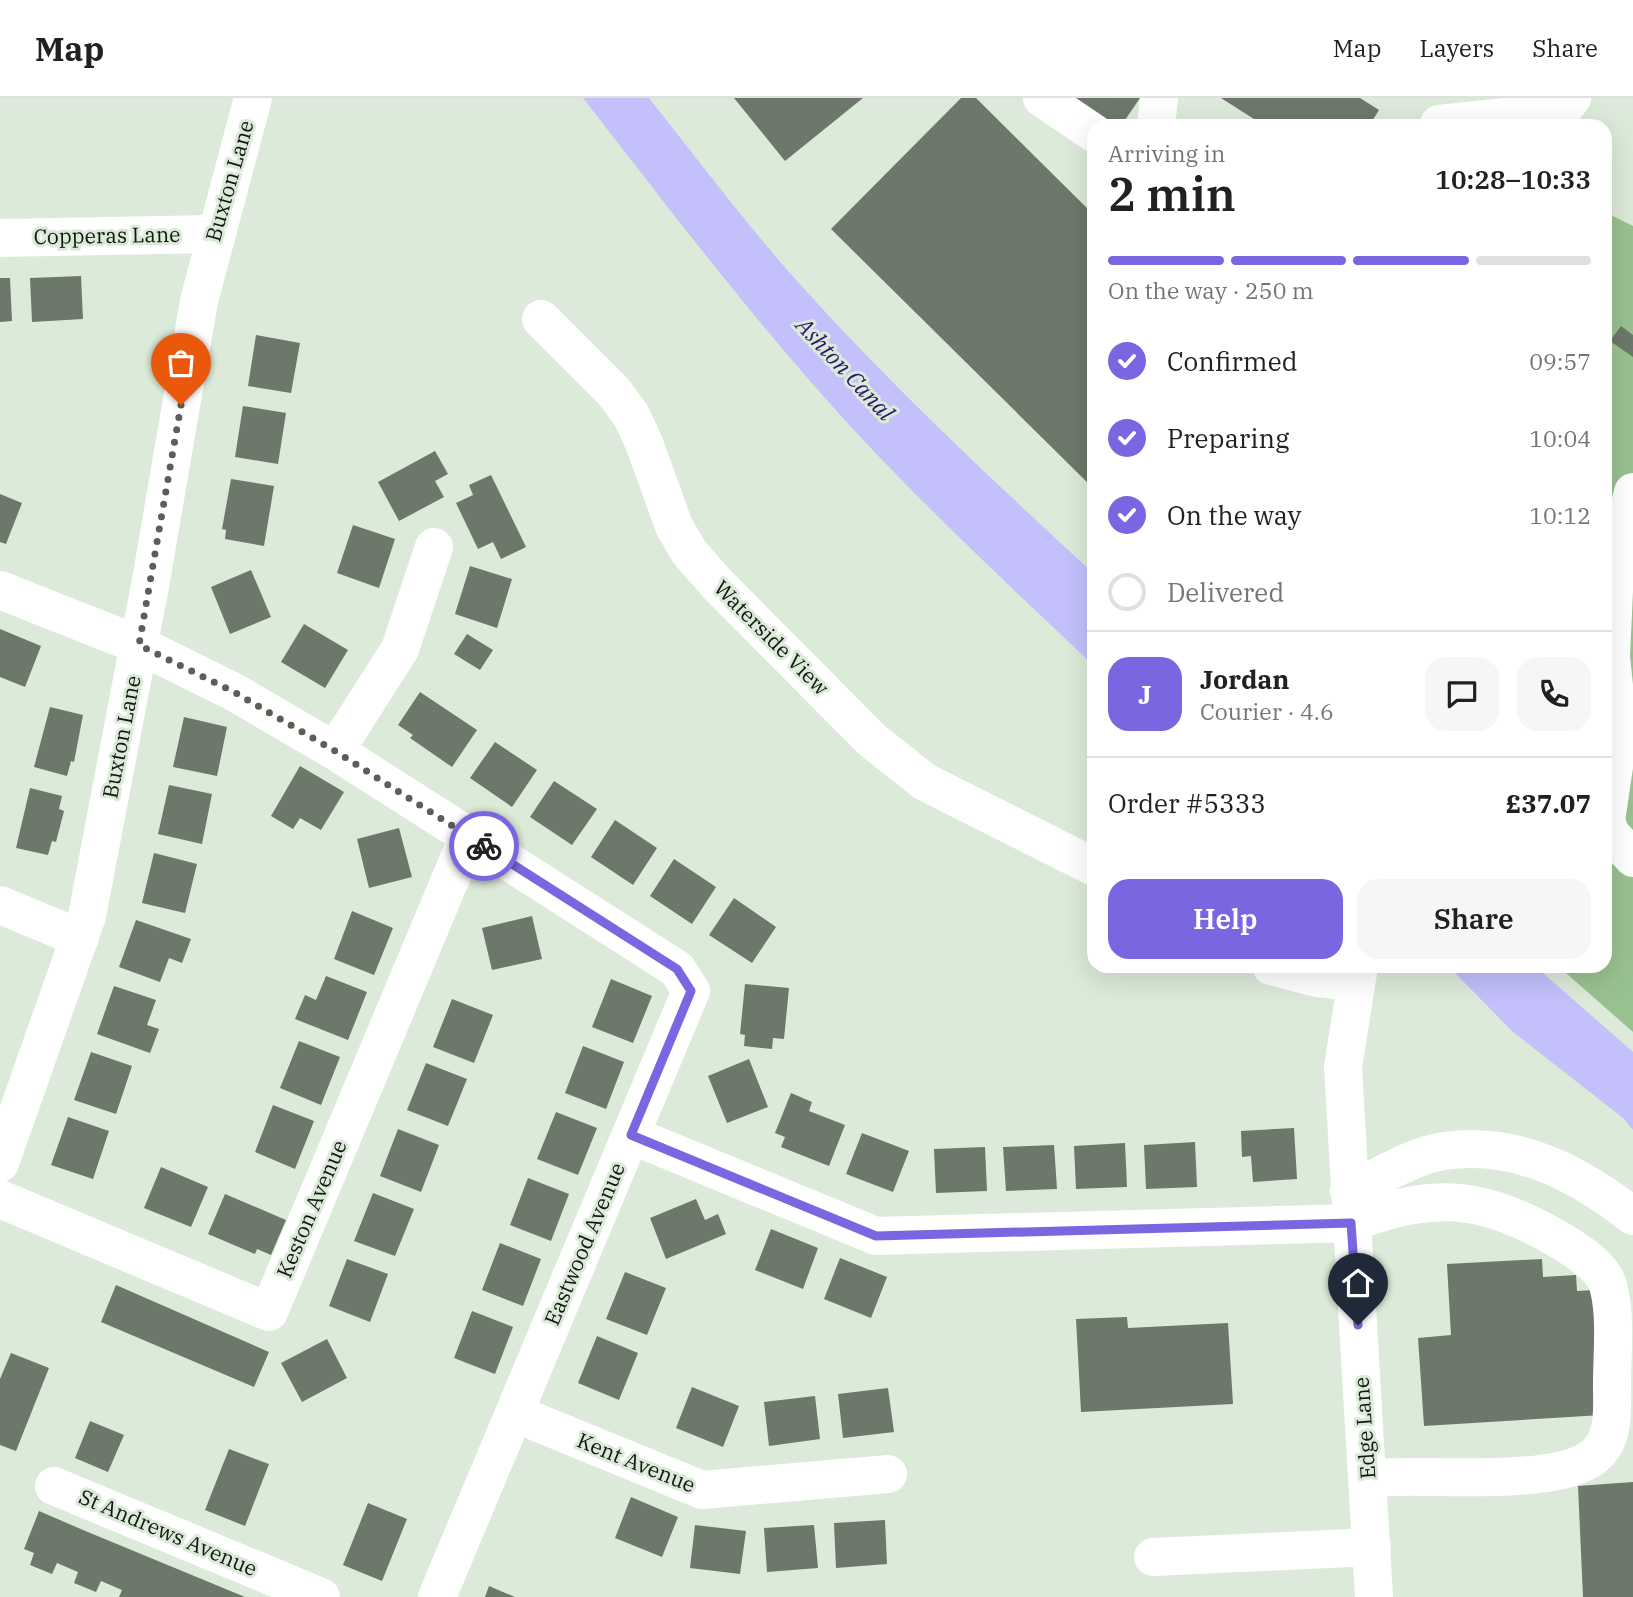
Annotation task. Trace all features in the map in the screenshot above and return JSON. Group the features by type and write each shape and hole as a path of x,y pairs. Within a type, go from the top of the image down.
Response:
{"street":[{"name":"Buxton Lane","path":"0,1163 80,938 96,875 199,301 253,98"},
{"path":"1042,98 1087,128"},
{"path":"1157,119 1159,98"},
{"path":"1438,116 1542,113 1565,107 1572,98"},
{"name":"Copperas Lane","path":"0,238 215,234"},
{"name":"Waterside View","path":"541,319 613,391 631,415 645,443 674,526 689,552 718,585 872,740 925,782 1087,863"},
{"path":"1612,481 1633,491 1620,546 1612,640"},
{"path":"335,751 400,649 434,547"},
{"name":"Eastwood Avenue","path":"0,590 139,645 234,692 335,751 677,969 691,991 437,1597"},
{"path":"1612,666 1619,733 1612,777"},
{"path":"1612,835 1633,858"},
{"name":"Keston Avenue","path":"0,1199 269,1312 468,837"},
{"path":"0,905 80,938"},
{"path":"1298,973 1317,978 1357,974"},
{"name":"Edge Lane","path":"1357,974 1343,1067 1374,1597"},
{"path":"631,1135 876,1236 1350,1207 1398,1207 1430,1202 1470,1202 1513,1216 1584,1255 1609,1287 1612,1314 1611,1432 1600,1452 1586,1462 1521,1475 1368,1478"},
{"path":"1350,1207 1421,1158 1443,1151 1467,1149 1541,1160 1595,1186 1633,1216"},
{"name":"Kent Avenue","path":"514,1413 702,1490 888,1474"},
{"name":"St Andrews Avenue","path":"54,1486 321,1597"},
{"path":"1153,1557 1372,1547"}],"green space":[{"path":"1612,216 1633,226 1633,1032 1566,973 1612,973"}],"water":[{"name":"Ashton Canal","path":"583,98 649,98 753,229 825,312 938,427 1087,568 1087,659 978,556 866,443 720,274"},
{"path":"1455,973 1543,973 1633,1052 1633,1130 1623,1118 1512,1031"}],"building":[{"path":"734,98 863,98 785,161"},
{"path":"961,98 976,98 1087,208 1087,482 831,229"},
{"path":"1067,98 1140,98 1126,119 1098,119"},
{"path":"1221,98 1360,98 1379,110 1373,119 1254,119"},
{"path":"81,276 83,319 32,322 30,278"},
{"path":"0,278 10,278 12,321 0,322"},
{"path":"1621,326 1633,335 1633,357 1612,342"},
{"path":"256,335 300,343 291,393 248,386"},
{"path":"243,406 286,413 278,464 235,457"},
{"path":"435,451 448,474 435,481 444,497 399,521 378,482"},
{"path":"491,475 526,547 501,559 493,542 478,549 456,503 473,495 469,485"},
{"path":"231,479 274,486 264,546 225,539 226,530 222,529"},
{"path":"0,494 22,503 6,544 0,542"},
{"path":"353,525 395,539 379,588 337,573"},
{"path":"470,566 512,579 497,628 455,614"},
{"path":"251,570 271,617 230,634 211,587"},
{"path":"304,624 348,650 325,688 281,662"},
{"path":"0,629 41,646 25,687 0,677"},
{"path":"467,634 493,650 480,670 454,654"},
{"path":"420,692 477,730 452,767 410,738 413,735 398,725"},
{"path":"50,707 83,715 74,762 71,761 67,776 34,767"},
{"path":"184,717 227,727 217,776 173,767"},
{"path":"495,742 537,770 512,807 470,778"},
{"path":"300,766 344,792 321,830 300,818 293,829 271,816"},
{"path":"554,781 597,809 572,845 530,817"},
{"path":"169,785 212,794 202,844 158,834"},
{"path":"30,788 62,796 59,809 64,811 56,842 52,841 48,855 16,848"},
{"path":"615,820 657,848 633,885 591,857"},
{"path":"399,828 412,877 369,888 357,839"},
{"path":"154,853 197,864 185,913 142,903"},
{"path":"674,859 716,887 692,924 650,896"},
{"path":"734,898 776,927 752,963 709,935"},
{"path":"352,911 393,928 374,975 334,959"},
{"path":"532,916 542,959 492,970 482,928"},
{"path":"136,920 191,939 182,963 169,958 160,982 119,967"},
{"path":"326,976 367,992 348,1040 295,1019 305,995 316,1000"},
{"path":"611,979 652,996 633,1043 592,1027"},
{"path":"745,984 789,988 784,1039 773,1038 772,1049 744,1046 745,1035 740,1034"},
{"path":"114,986 156,1000 147,1025 159,1029 150,1053 97,1034"},
{"path":"452,999 493,1015 474,1063 433,1047"},
{"path":"299,1041 340,1057 321,1105 280,1088"},
{"path":"583,1046 624,1062 606,1109 565,1093"},
{"path":"91,1052 132,1066 116,1114 74,1100"},
{"path":"749,1059 768,1107 727,1123 708,1076"},
{"path":"426,1063 467,1079 448,1126 407,1110"},
{"path":"791,1093 812,1102 809,1111 845,1125 829,1166 781,1147 785,1137 775,1133"},
{"path":"273,1105 314,1121 295,1169 255,1152"},
{"path":"556,1112 597,1128 578,1175 537,1159"},
{"path":"68,1117 109,1131 93,1179 51,1165"},
{"path":"1294,1128 1297,1179 1253,1182 1251,1156 1242,1157 1241,1131"},
{"path":"398,1129 439,1145 421,1192 380,1176"},
{"path":"862,1133 909,1151 893,1192 846,1174"},
{"path":"1195,1142 1197,1187 1146,1189 1144,1145"},
{"path":"1125,1143 1127,1187 1076,1189 1074,1146"},
{"path":"1054,1145 1057,1189 1006,1191 1003,1147"},
{"path":"985,1147 987,1191 936,1193 934,1149"},
{"path":"161,1167 208,1187 191,1227 144,1208"},
{"path":"528,1178 569,1194 551,1241 510,1225"},
{"path":"373,1193 414,1209 395,1256 354,1241"},
{"path":"225,1194 286,1220 271,1255 257,1249 255,1254 208,1234"},
{"path":"696,1199 705,1220 718,1214 726,1234 666,1259 650,1218"},
{"path":"771,1229 818,1248 803,1289 755,1270"},
{"path":"500,1243 541,1259 523,1306 482,1290"},
{"path":"840,1258 887,1277 871,1318 824,1299"},
{"path":"347,1259 388,1274 370,1322 329,1306"},
{"path":"1542,1259 1543,1277 1576,1275 1577,1291 1594,1290 1602,1415 1424,1426 1418,1338 1451,1335 1447,1264"},
{"path":"625,1272 666,1288 647,1335 606,1319"},
{"path":"116,1285 269,1352 254,1387 101,1322"},
{"path":"472,1311 513,1327 495,1374 454,1358"},
{"path":"1127,1317 1128,1328 1228,1323 1233,1404 1081,1412 1076,1319"},
{"path":"597,1336 638,1353 619,1400 578,1383"},
{"path":"327,1339 347,1378 302,1402 281,1363"},
{"path":"11,1353 49,1368 16,1451 0,1445 0,1379"},
{"path":"692,1387 739,1406 723,1447 676,1428"},
{"path":"888,1388 894,1432 843,1438 838,1394"},
{"path":"815,1396 820,1439 769,1446 764,1402"},
{"path":"90,1421 124,1435 108,1472 75,1458"},
{"path":"229,1449 269,1464 245,1526 205,1510"},
{"path":"1633,1482 1633,1597 1583,1597 1578,1486"},
{"path":"631,1497 678,1517 662,1557 615,1538"},
{"path":"368,1503 407,1519 382,1581 343,1565"},
{"path":"39,1511 245,1597 119,1597 122,1590 101,1581 96,1592 74,1583 78,1572 57,1563 52,1574 30,1565 34,1553 24,1549"},
{"path":"885,1520 887,1564 836,1568 834,1523"},
{"path":"695,1525 746,1531 740,1574 690,1568"},
{"path":"814,1525 818,1568 767,1572 764,1528"},
{"path":"489,1586 515,1597 485,1597"}],"way so far":[{"path":"181,405 139,645 234,692 335,751 484,846"}],"route":[{"path":"484,846 677,969 691,991 631,1135 853,1229 876,1236 1351,1223 1358,1325"}]}
